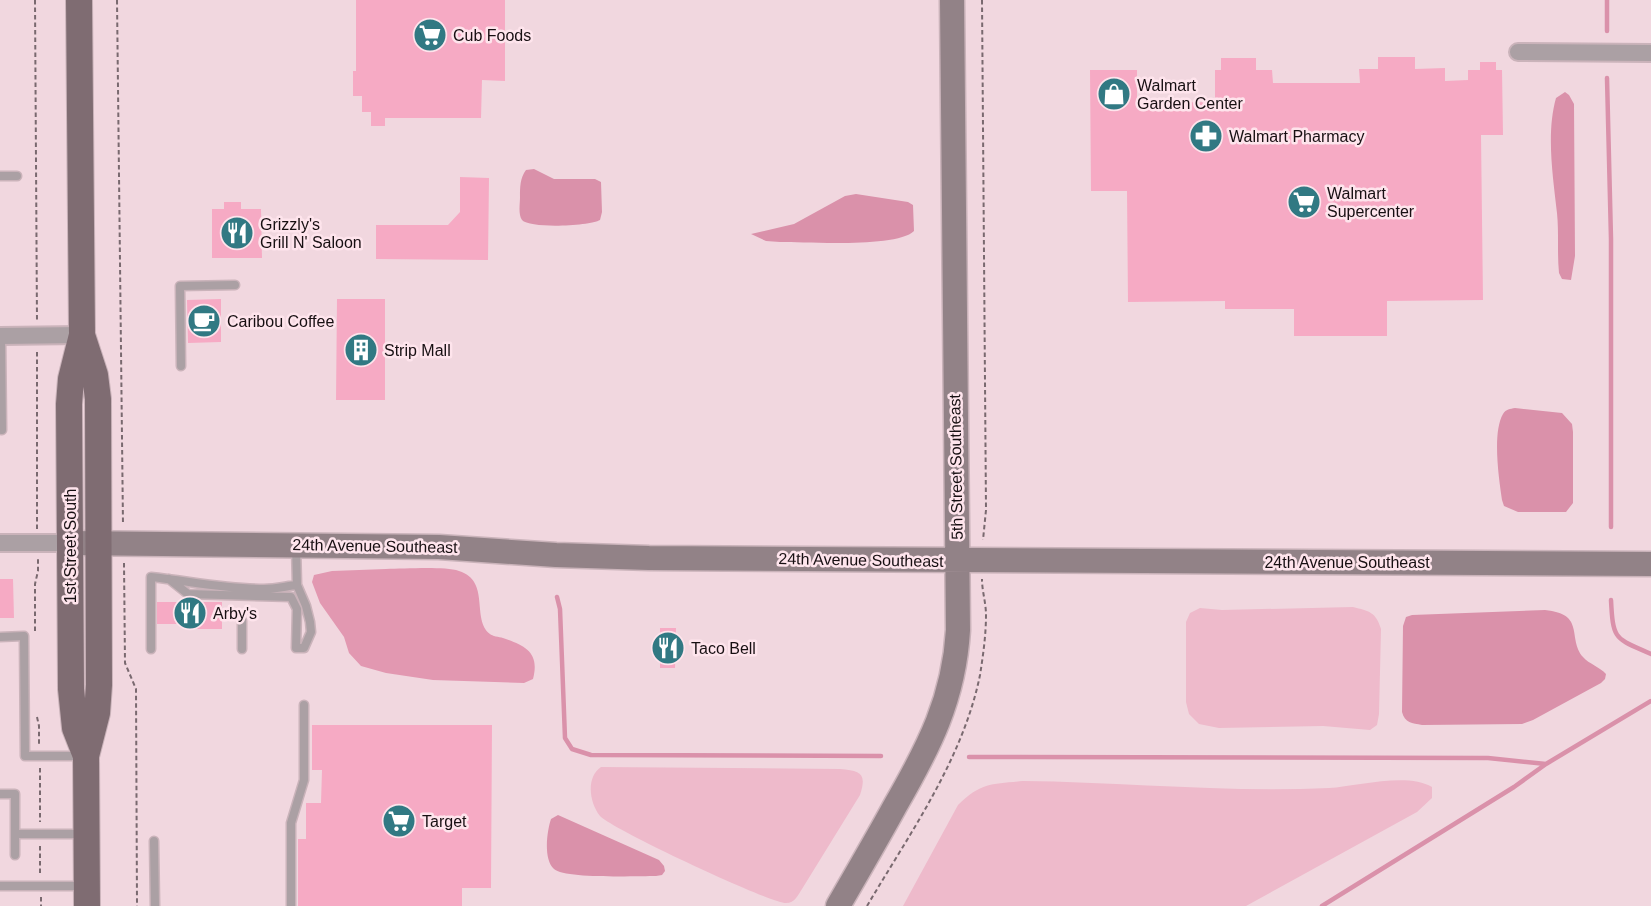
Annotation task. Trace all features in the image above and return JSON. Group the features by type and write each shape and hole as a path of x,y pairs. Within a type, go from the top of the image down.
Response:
{"main road":[{"name":"1st Street South","path":"79,0 82,335 71,379 69,404 70,543 73,714 75,728 86,756"},
{"name":"1st Street South","path":"82,335 94,375 98,399 99,685 97,713 86,756 86,896"}],"street":[{"name":"5th Street Southeast","path":"838,906 921,761 943,711 952,680 957,649 952,0"},
{"path":"1518,52 1651,53"},
{"path":"1,336 82,335"},
{"path":"0,543 70,543"},
{"name":"24th Avenue Southeast","path":"70,543 463,548 590,556 1651,564"}],"lane":[{"path":"0,176 17,176"},
{"path":"181,366 180,286 236,285"},
{"path":"1,336 2,430"},
{"path":"169,579 188,594 291,597 297,609 296,648 304,648 311,632 306,606 297,585 296,545"},
{"path":"151,649 151,577 190,583 266,589 297,585"},
{"path":"242,621 242,649"},
{"path":"297,621 310,622"},
{"path":"0,637 24,636 25,756 86,756"},
{"path":"291,906 291,823 304,780 304,705"},
{"path":"0,794 15,794 15,855"},
{"path":"15,834 86,834"},
{"path":"154,841 155,906"},
{"path":"0,886 40,886 86,896"}],"path":[{"path":"35,0 38,543 35,630"},
{"path":"117,0 125,663 135,689 137,906"},
{"path":"35,712 39,726 41,906"}],"shaded area":[{"path":"1565,92 1574,104 1575,256 1571,280 1562,279 1559,273 1558,220 1551,155 1551,126 1556,98"},
{"path":"534,169 554,179 595,179 601,182 600,220 560,226 536,225 522,220 520,215 521,179 526,170"},
{"path":"856,194 908,202 913,205 914,231 890,240 851,243 766,241 751,234 794,224 845,196"},
{"path":"1515,408 1562,413 1572,424 1573,503 1566,512 1518,512 1504,506 1498,469 1498,433 1503,414"},
{"path":"423,568 459,571 469,576 478,591 485,627 491,635 518,644 529,651 534,662 533,679 524,683 433,680 386,673 361,666 349,653 344,637 320,603 312,582 314,575 332,571"},
{"path":"1353,607 1371,613 1377,619 1381,629 1379,714 1377,725 1370,730 1323,726 1219,728 1199,724 1189,714 1186,702 1186,622 1190,613 1200,608 1222,610"},
{"path":"1545,610 1558,612 1571,622 1578,650 1588,662 1606,674 1601,683 1522,724 1422,725 1409,722 1405,718 1402,712 1403,626 1406,617"},
{"path":"601,767 840,769 857,772 863,782 860,795 799,894 794,900 786,903 751,891 690,864 631,835 600,816 593,804 591,783 596,771"},
{"path":"1396,780 1422,783 1432,787 1432,798 1417,812 1246,906 903,906 958,805 981,788 1023,781 1291,789 1329,788"},
{"path":"558,815 659,860 665,871 662,875 656,876 602,876 572,874 554,869 548,859 547,837 551,819"}],"building":[{"name":"Cub Foods","path":"356,0 505,0 505,81 482,80 481,118 385,118 385,126 371,126 371,112 362,112 362,96 353,96 353,71 356,71"},
{"name":"Walmart Supercenter","path":"1378,57 1415,57 1415,69 1445,68 1445,81 1468,80 1468,70 1480,70 1480,62 1496,62 1496,70 1502,70 1503,135 1481,135 1483,300 1387,301 1387,336 1294,336 1294,309 1225,309 1225,301 1128,302 1127,191 1091,191 1090,70 1137,70 1137,103 1215,102 1215,70 1221,70 1221,58 1256,58 1256,70 1272,70 1273,83 1360,83 1359,69 1378,69"},
{"path":"460,177 489,178 488,260 376,259 376,225 448,225 460,212"},
{"name":"Grizzly's Grill N' Saloon","path":"224,202 241,202 241,209 261,209 262,258 212,258 212,209 224,209"},
{"name":"Caribou Coffee","path":"221,299 221,342 188,343 187,300"},
{"name":"Strip Mall","path":"337,299 385,299 385,400 336,400"},
{"path":"0,579 13,579 14,618 0,618"},
{"name":"Arby's","path":"157,602 222,602 222,629 192,629 192,624 157,624"},
{"name":"Taco Bell","path":"660,628 676,628 675,668 660,668"},
{"name":"Target","path":"312,725 492,725 491,888 462,888 462,906 298,906 298,839 306,839 306,803 321,803 322,770 312,770"}],"waterway":[{"path":"1607,0 1607,31"},
{"path":"1607,78 1611,239 1611,527"},
{"path":"557,597 560,609 565,738 572,749 591,755 881,756"},
{"path":"1611,600 1613,623 1618,636 1630,645 1651,654"},
{"path":"1322,906 1514,787 1546,764 1651,701"},
{"path":"969,757 1488,758 1546,764"}],"place":[{"name":"Cub Foods","path":"430,35"},
{"name":"Walmart Garden Center","path":"1114,94"},
{"name":"Walmart Pharmacy","path":"1206,136"},
{"name":"Walmart Supercenter","path":"1304,202"},
{"name":"Grizzly's Grill N' Saloon","path":"237,233"},
{"name":"Caribou Coffee","path":"204,321"},
{"name":"Strip Mall","path":"361,350"},
{"name":"Arby's","path":"190,613"},
{"name":"Taco Bell","path":"668,648"},
{"name":"Target","path":"399,821"}]}
